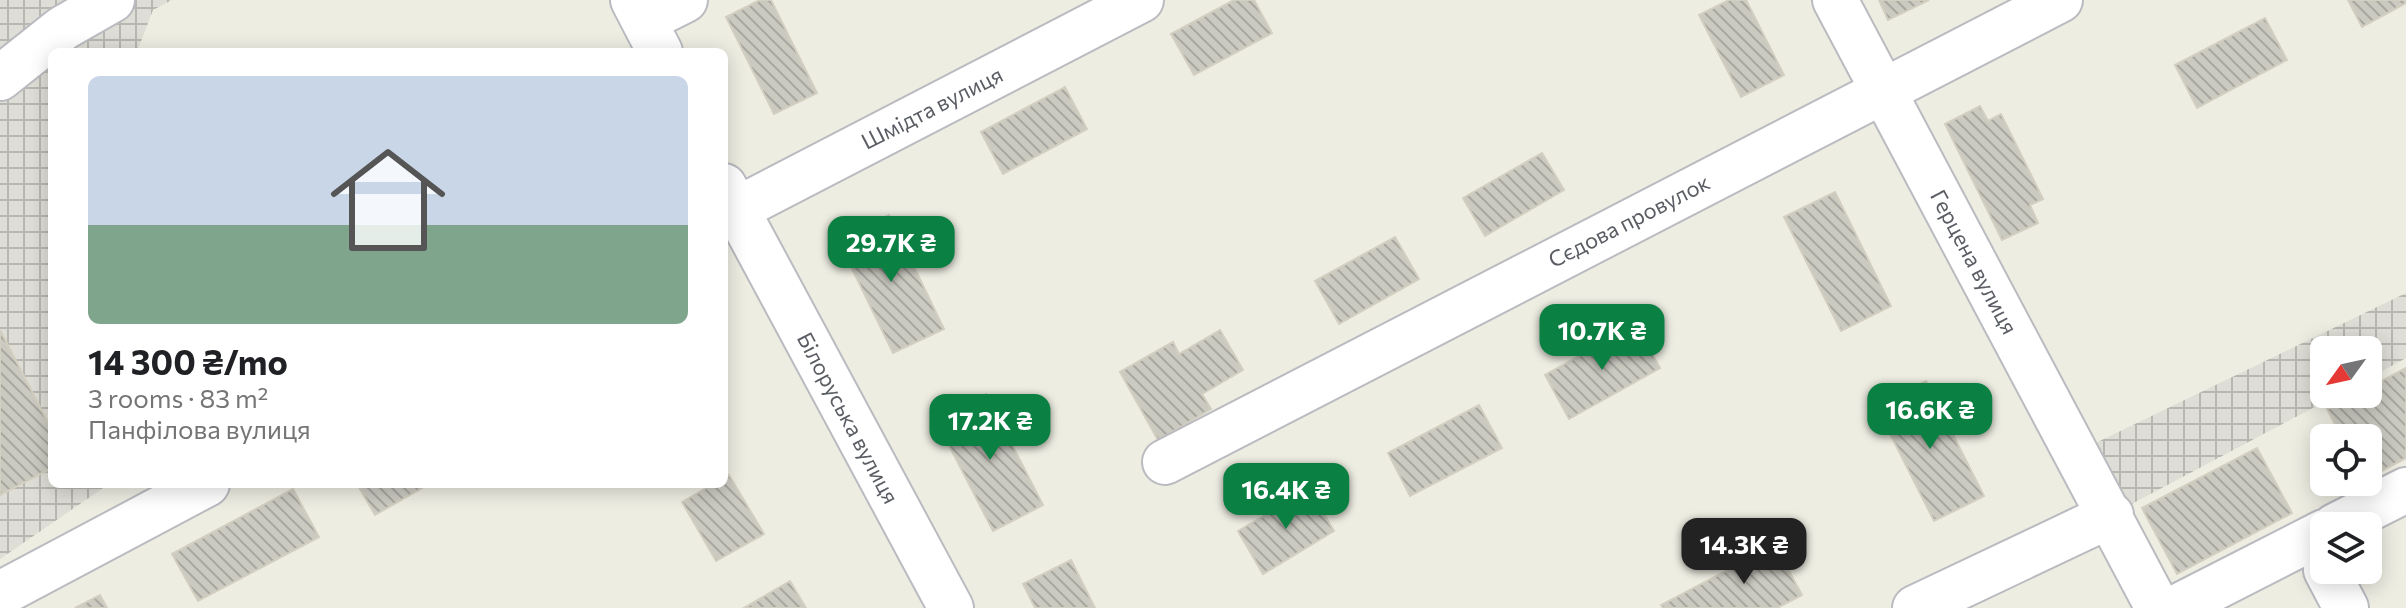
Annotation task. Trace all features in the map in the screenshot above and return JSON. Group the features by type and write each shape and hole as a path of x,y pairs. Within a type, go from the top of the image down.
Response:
{"street":[{"path":"0,78 63,28 112,0"},
{"path":"646,24 685,0"},
{"name":"Шмідта вулиця","path":"728,204 1141,0"},
{"name":"Герцена вулиця","path":"1835,0 2158,608"},
{"name":"Сєдова провулок","path":"1165,462 2060,0"},
{"name":"Білоруська вулиця","path":"728,204 951,608"},
{"path":"0,594 199,488"},
{"path":"2374,512 2406,490"},
{"path":"1915,608 2111,515"},
{"path":"2175,608 2310,553"},
{"path":"2337,584 2346,608"}],"shaded area":[{"path":"0,0 172,0 153,10 139,48 48,48 48,488 103,488 0,559"},
{"path":"2406,293 2406,358 2382,371 2382,336 2317,336"},
{"path":"2310,339 2310,408 2313,408 2111,515 2077,452"}],"building":[{"path":"760,0 771,0 817,93 774,114 726,17"},
{"path":"1234,0 1254,0 1272,33 1194,75 1171,34"},
{"path":"1729,0 1746,0 1784,75 1741,97 1699,15"},
{"path":"1879,0 1929,0 1888,20"},
{"path":"2348,0 2406,0 2406,3 2362,27"},
{"path":"2265,18 2287,60 2197,108 2175,65"},
{"path":"1065,87 1087,129 1003,174 981,132"},
{"path":"1980,106 1988,121 2001,114 2043,199 2030,205 2038,223 2002,240 1945,124"},
{"path":"1542,153 1564,190 1485,236 1463,198"},
{"path":"1835,192 1891,306 1841,331 1784,217"},
{"path":"889,215 944,329 893,353 838,240"},
{"path":"1395,237 1419,279 1339,324 1315,281"},
{"path":"1636,324 1660,368 1569,419 1545,375"},
{"path":"0,330 48,422 48,470 0,495"},
{"path":"1220,330 1243,370 1202,394 1211,409 1158,440 1120,372 1173,342 1179,354"},
{"path":"2406,368 2406,458 2382,471 2382,424 2335,424 2327,409 2382,408 2382,381"},
{"path":"1926,381 1984,496 1934,521 1876,406"},
{"path":"986,394 1043,505 993,531 936,420"},
{"path":"1479,405 1502,448 1410,496 1388,453"},
{"path":"2257,448 2292,513 2177,574 2142,508"},
{"path":"728,476 764,534 716,561 682,502 706,488 728,488"},
{"path":"359,488 422,488 375,515"},
{"path":"293,489 319,537 198,601 172,554"},
{"path":"1309,489 1334,531 1263,574 1238,531"},
{"path":"1775,545 1802,595 1777,608 1663,608 1661,605"},
{"path":"1071,560 1095,608 1035,608 1023,584"},
{"path":"790,581 806,608 744,608"},
{"path":"100,595 107,608 75,608"}]}
